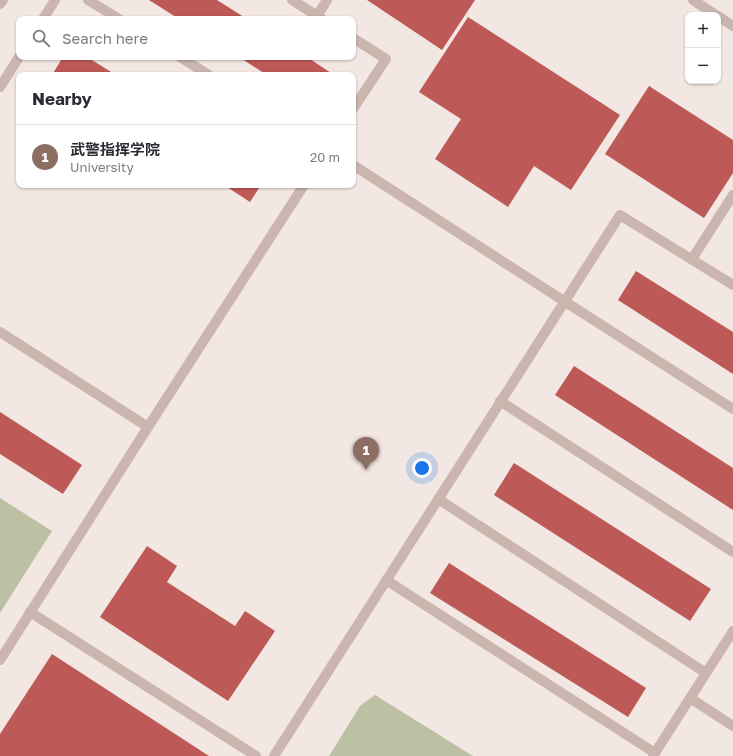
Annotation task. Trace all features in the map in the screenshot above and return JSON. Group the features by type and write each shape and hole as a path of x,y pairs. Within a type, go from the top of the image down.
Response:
{"lane":[{"path":"0,4 3,0"},
{"path":"45,16 55,0"},
{"path":"88,0 114,16"},
{"path":"292,0 318,16"},
{"path":"320,16 327,0"},
{"path":"693,0 711,12"},
{"path":"721,18 733,26"},
{"path":"356,40 386,59 356,104"},
{"path":"0,88 17,60"},
{"path":"185,60 204,72"},
{"path":"356,167 733,409"},
{"path":"0,660 302,188"},
{"path":"692,259 732,198"},
{"path":"274,756 620,215 733,285"},
{"path":"0,332 148,427"},
{"path":"500,401 733,552"},
{"path":"438,499 706,673"},
{"path":"386,580 654,754 733,631"},
{"path":"30,612 256,756"},
{"path":"690,698 733,726"}],"green space":[{"path":"0,498 52,531 0,613"},
{"path":"375,695 473,756 329,756 360,706"}],"building":[{"path":"149,0 217,0 242,16 174,16"},
{"path":"367,0 475,0 442,50"},
{"path":"468,17 620,115 571,190 534,166 508,207 435,159 461,119 419,92"},
{"path":"61,60 92,60 111,72 54,72"},
{"path":"244,60 312,60 330,72 262,72"},
{"path":"649,86 733,140 733,173 704,218 605,154"},
{"path":"229,188 259,188 250,202"},
{"path":"636,271 733,332 733,374 618,300"},
{"path":"574,366 733,468 733,510 555,395"},
{"path":"0,412 82,465 63,494 0,454"},
{"path":"514,463 711,589 690,621 494,495"},
{"path":"147,546 177,566 167,582 235,626 245,611 275,631 228,701 100,617"},
{"path":"449,563 646,688 628,717 430,593"},
{"path":"52,654 209,756 0,756 0,734"}],"place":[{"name":"武警指挥学院","path":"366,470"}]}
